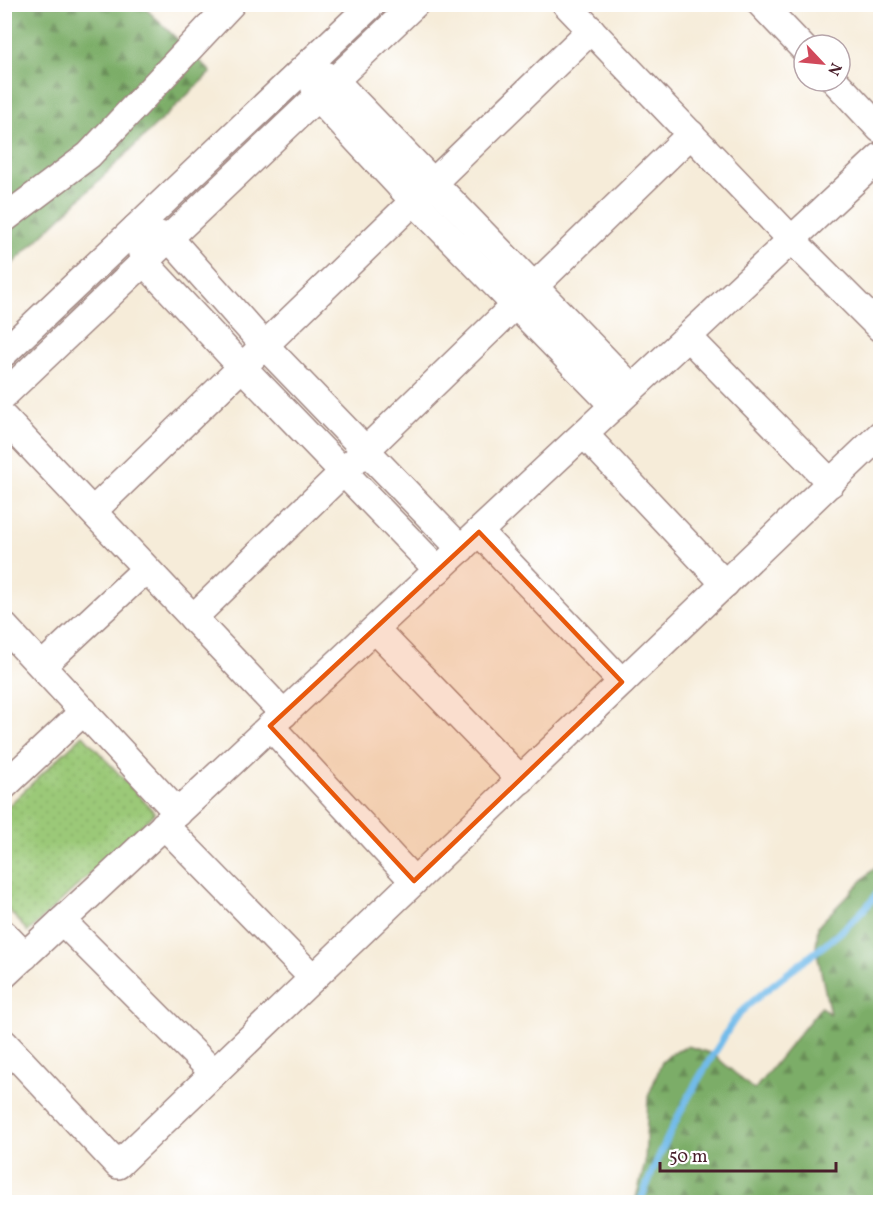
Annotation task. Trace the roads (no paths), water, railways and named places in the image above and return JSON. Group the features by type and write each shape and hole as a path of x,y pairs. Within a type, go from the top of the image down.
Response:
{"street":[{"path":"4,219 89,155 231,4"},
{"path":"4,353 372,4"},
{"path":"4,395 415,4"},
{"path":"566,4 792,240 880,328"},
{"path":"761,4 792,36"},
{"path":"93,511 591,30"},
{"path":"309,64 414,201 514,305 623,397"},
{"path":"326,89 434,182 534,287 623,397"},
{"path":"846,93 880,129"},
{"path":"193,618 691,134"},
{"path":"4,975 880,157"},
{"path":"136,228 170,238 265,346 366,450 470,540 622,682"},
{"path":"136,228 144,262 438,570"},
{"path":"688,337 831,483"},
{"path":"4,418 193,618 414,882"},
{"path":"584,434 725,584"},
{"path":"4,1043 118,1165 880,435"},
{"path":"42,666 146,569"},
{"path":"4,626 84,711 171,819 313,978"},
{"path":"375,629 520,780"},
{"path":"4,786 84,711"},
{"path":"62,921 214,1073"},
{"path":"4,934 25,956"}],"waterway":[{"path":"640,1202 686,1101 737,1016 757,997 831,940 865,908 880,890"}]}
